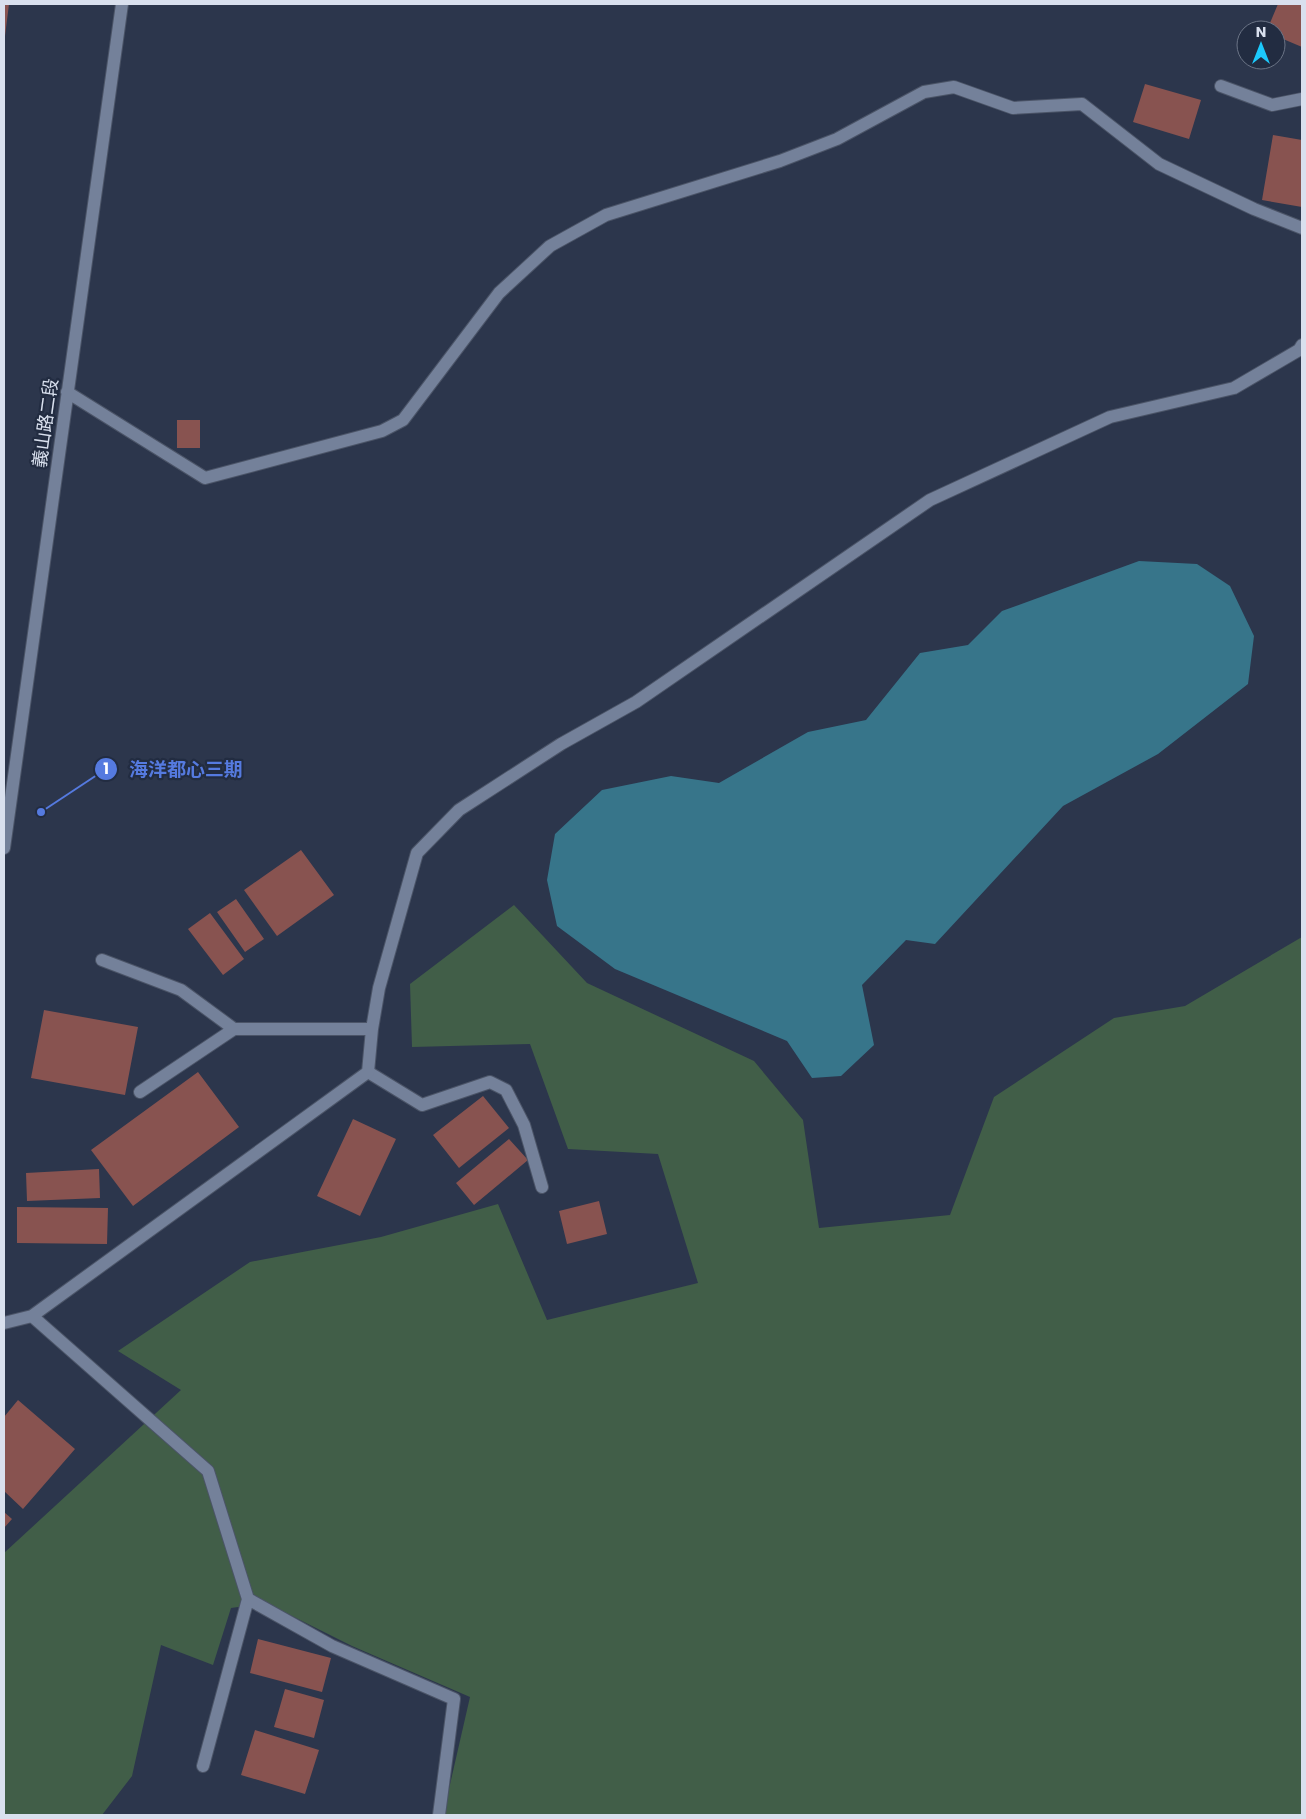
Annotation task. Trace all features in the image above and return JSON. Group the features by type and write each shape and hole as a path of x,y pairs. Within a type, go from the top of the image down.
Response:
{"street":[{"name":"義山路二段","path":"4,848 122,4"},
{"path":"1221,86 1272,105 1302,99"},
{"path":"67,392 205,478 382,431 403,420 499,293 550,246 606,215 780,161 836,138 924,92 954,87 1013,108 1082,104 1159,164 1254,209 1302,228"},
{"path":"4,1323 32,1316 368,1072 372,1029 379,988 417,853 459,810 561,744 636,702 930,500 1110,417 1234,388 1299,350 1302,345"},
{"path":"102,960 181,990 234,1029"},
{"path":"140,1092 234,1029 372,1029"},
{"path":"368,1072 422,1105 490,1082 506,1090 524,1125 542,1187"},
{"path":"32,1316 208,1470 248,1599 203,1766"},
{"path":"248,1599 332,1646 454,1699 439,1815"}],"green space":[{"path":"514,905 587,983 754,1061 803,1120 819,1228 950,1215 994,1097 1114,1018 1185,1006 1302,937 1302,1815 443,1815 470,1697 352,1646 266,1603 231,1608 213,1665 161,1645 132,1776 102,1815 4,1815 4,1553 181,1390 118,1351 250,1262 381,1237 498,1204 547,1320 698,1283 658,1154 568,1149 530,1044 412,1047 410,984"}],"water":[{"path":"1139,561 1197,564 1230,586 1254,636 1248,684 1158,754 1063,806 935,944 906,940 862,985 874,1045 841,1076 812,1078 787,1041 615,969 557,926 547,880 555,834 602,790 671,776 719,783 808,732 866,720 920,653 968,645 1002,611"}],"building":[{"path":"4,4 9,4 5,36 4,36"},
{"path":"1278,4 1302,4 1302,47 1286,40 1286,20 1271,20"},
{"path":"1145,84 1201,100 1189,139 1133,122"},
{"path":"1273,135 1302,140 1302,207 1262,200"},
{"path":"177,420 200,420 200,448 177,448"},
{"path":"301,850 334,895 277,936 244,890"},
{"path":"236,899 264,939 245,952 217,912"},
{"path":"210,913 244,959 223,975 188,929"},
{"path":"44,1010 138,1027 125,1095 31,1078"},
{"path":"198,1072 239,1127 133,1206 91,1150"},
{"path":"483,1096 509,1128 459,1168 433,1135"},
{"path":"353,1119 396,1139 360,1216 317,1196"},
{"path":"509,1139 528,1160 474,1205 456,1183"},
{"path":"99,1169 100,1198 27,1201 26,1173"},
{"path":"599,1201 607,1234 567,1244 559,1211"},
{"path":"17,1207 108,1208 107,1244 17,1243"},
{"path":"18,1400 75,1449 23,1509 4,1491 4,1417"},
{"path":"4,1512 12,1519 4,1528"},
{"path":"258,1639 331,1658 322,1692 250,1673"},
{"path":"285,1689 324,1700 314,1738 274,1727"},
{"path":"255,1730 319,1750 305,1794 241,1775"}],"place":[{"name":"海洋都心三期","path":"41,812"}]}
